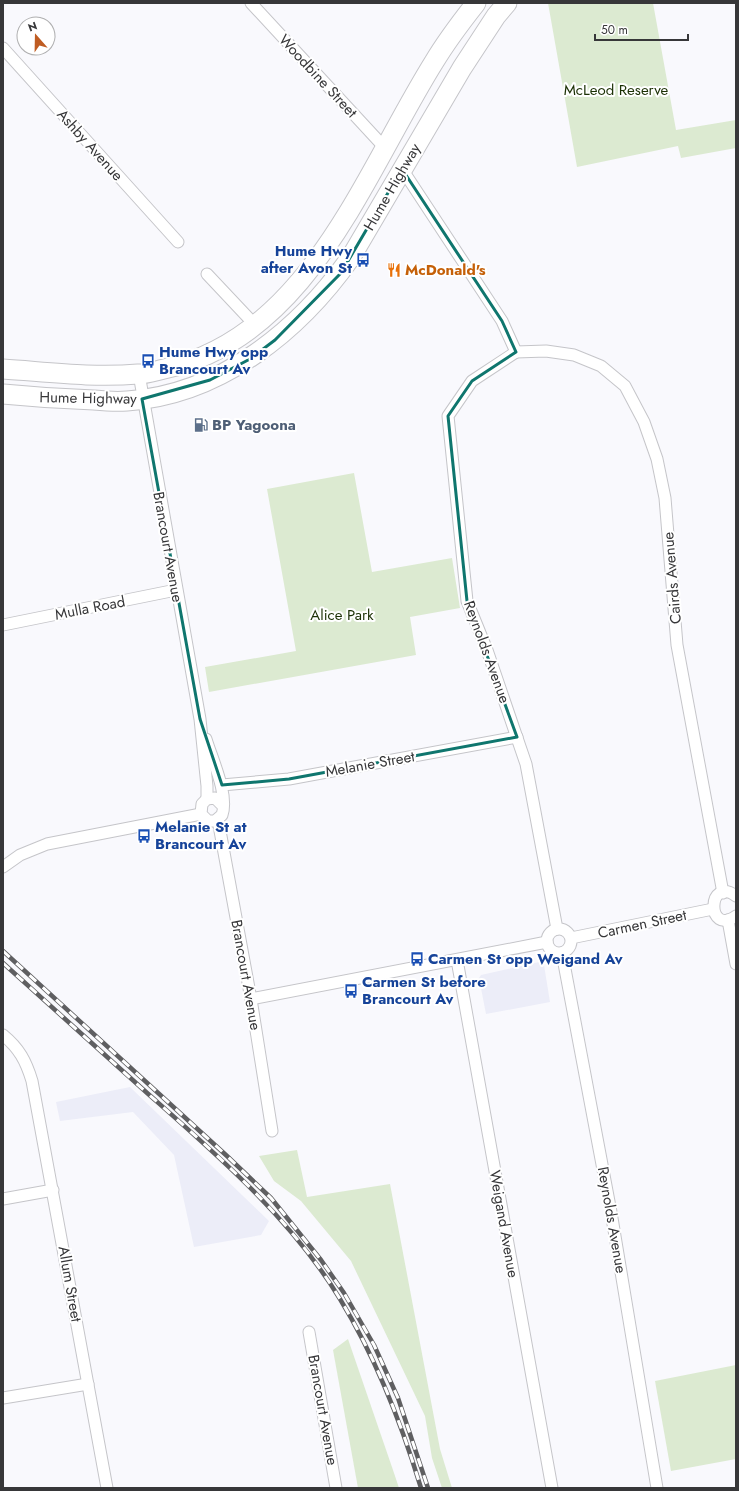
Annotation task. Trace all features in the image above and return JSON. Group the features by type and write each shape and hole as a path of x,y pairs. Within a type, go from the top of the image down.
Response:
{"highway":[{"name":"Hume Highway","path":"3,369 90,375 139,374 180,365 214,352 255,325 300,279 328,244 434,62 476,3"},
{"name":"Hume Highway","path":"3,394 126,402 142,399 180,390 210,380 250,359 275,340 306,311 351,258 462,68 496,16 507,3"}],"street":[{"name":"Woodbine Street","path":"251,3 385,148"},
{"name":"Ashby Avenue","path":"3,48 178,242"},
{"path":"402,169 502,322 516,352"},
{"path":"207,274 255,325"},
{"name":"Cairds Avenue","path":"516,352 546,351 574,355 601,366 624,386 644,422 657,459 665,498 677,645 723,893"},
{"name":"Reynolds Avenue","path":"516,352 472,381 448,416 467,601 487,650 526,764 558,929"},
{"name":"Brancourt Avenue","path":"139,374 142,399 200,719 207,799"},
{"name":"Mulla Road","path":"3,625 176,590"},
{"name":"Brancourt Avenue","path":"200,719 222,785 224,796 223,806"},
{"name":"Melanie Street","path":"222,785 290,779 517,737"},
{"path":"215,798 223,806 222,815 218,820 208,821 201,814 200,807 207,799 215,798"},
{"path":"3,867 20,855 47,844 201,814"},
{"name":"Brancourt Avenue","path":"218,820 251,999 272,1131"},
{"path":"736,896 730,893 723,893 714,900 713,909 719,918 732,918 736,964"},
{"name":"Carmen Street","path":"571,938 713,909"},
{"path":"558,929 568,932 571,938 569,949 562,953 552,951 547,942 551,932 558,929"},
{"path":"251,999 547,942"},
{"name":"Reynolds Avenue","path":"562,953 611,1212 657,1488"},
{"name":"Weigand Avenue","path":"457,960 552,1488"},
{"name":"Allum Street","path":"3,1035 19,1050 27,1064 32,1080 107,1488"},
{"path":"3,1198 53,1190"},
{"name":"Brancourt Avenue","path":"309,1332 336,1488"},
{"path":"3,1398 88,1384"}],"highlighted area":[{"path":"402,169 502,321 516,352 472,381 448,416 467,601 517,737 289,779 222,785 200,719 142,399 210,380 250,359 275,340 341,273"}],"shaded area":[{"path":"539,962 544,965 550,1002 486,1014 479,978 481,975"},
{"path":"130,1087 269,1221 261,1235 194,1247 174,1155 133,1112 60,1121 56,1102"}],"green space":[{"name":"McLeod Reserve","path":"548,3 653,3 676,130 736,120 736,148 681,158 678,146 577,167"},
{"name":"Alice Park","path":"354,473 372,572 452,558 460,608 410,617 416,655 209,692 205,667 296,651 267,489"},
{"path":"297,1150 307,1197 390,1184 440,1449 452,1488 442,1488 432,1458 425,1416 351,1261 301,1201 274,1181 259,1156"},
{"path":"348,1339 399,1488 358,1488 333,1350"},
{"path":"736,1365 736,1459 671,1471 655,1381"}],"railway":[{"path":"3,951 271,1198 321,1260 344,1293 374,1345 398,1398 428,1488"},
{"path":"3,963 225,1163 276,1214 299,1241 340,1299 365,1344 396,1415 421,1488"}],"place":[{"name":"Hume Hwy after Avon St","path":"363,260"},
{"name":"McDonald's","path":"394,270"},
{"name":"Hume Hwy opp Brancourt Av","path":"148,361"},
{"name":"BP Yagoona","path":"201,425"},
{"name":"Melanie St at Brancourt Av","path":"144,836"},
{"name":"Carmen St opp Weigand Av","path":"417,959"},
{"name":"Carmen St before Brancourt Av","path":"351,991"}]}
